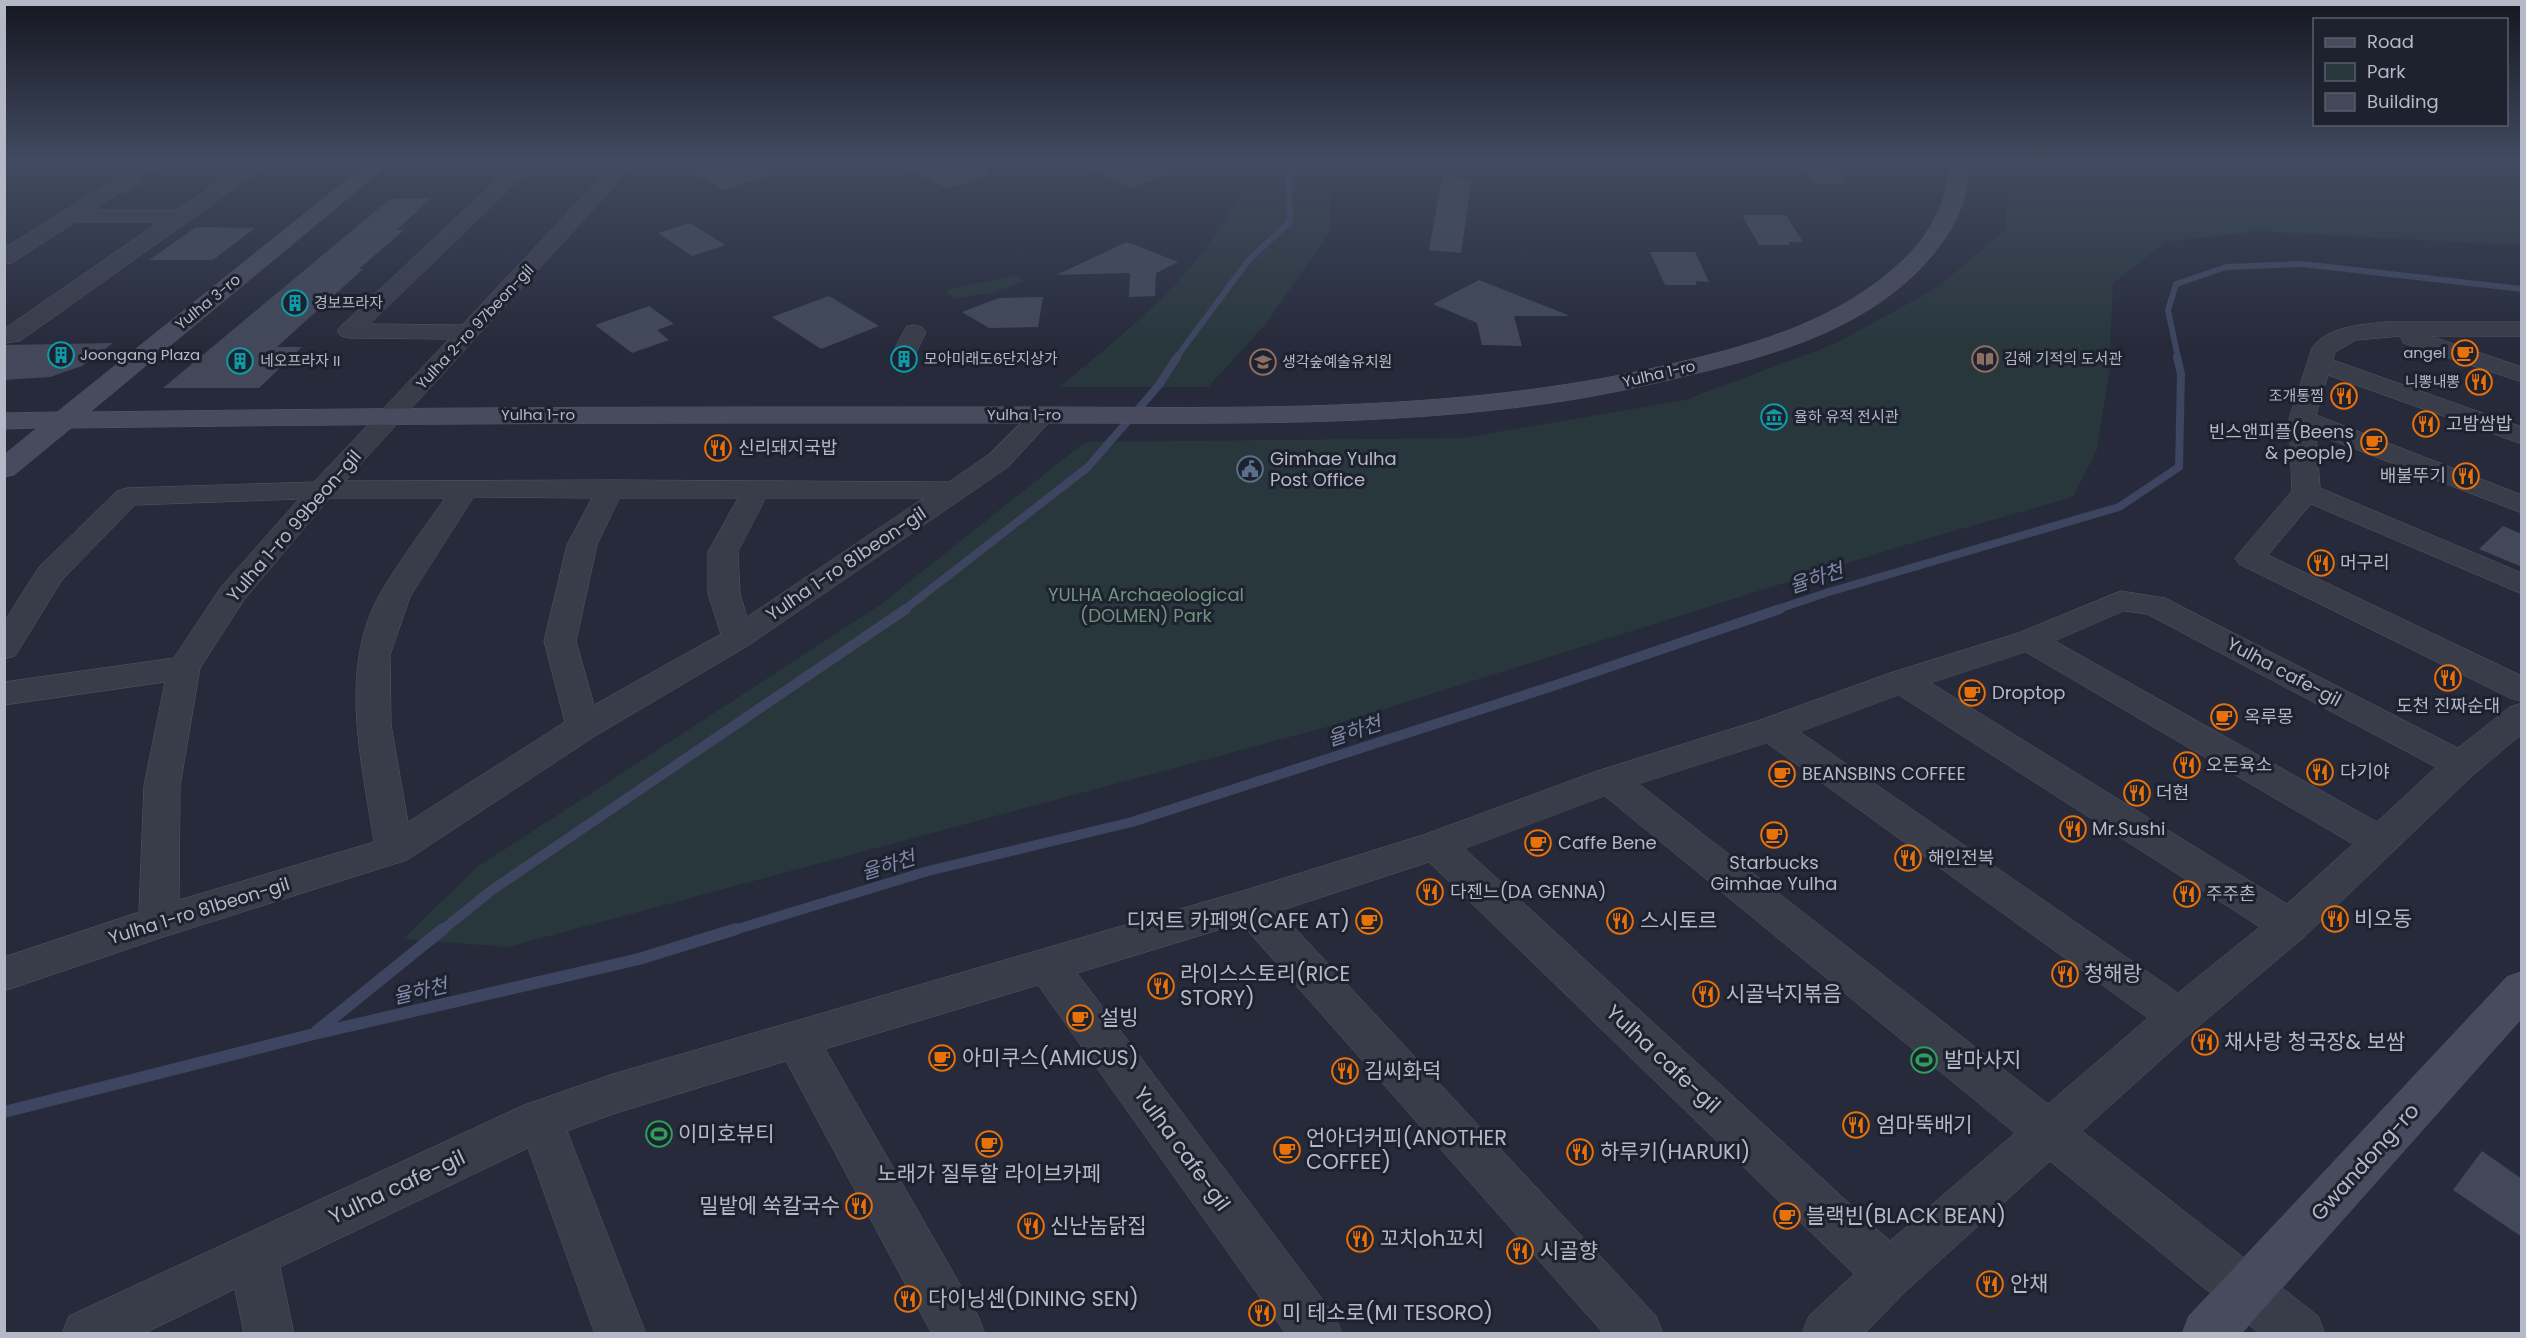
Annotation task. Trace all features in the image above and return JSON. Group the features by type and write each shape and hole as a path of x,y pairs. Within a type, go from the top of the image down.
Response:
{"street":[{"path":"4,258 61,221"},
{"path":"4,336 11,336 174,221"},
{"name":"Yulha 3-ro","path":"4,469 308,221"},
{"path":"464,221 349,331 470,332"},
{"name":"Yulha 2-ro 97beon-gil","path":"393,415 572,221"},
{"name":"Yulha 1-ro","path":"4,421 393,415 1057,415 1427,410 1571,394 1687,369 1790,340 1838,321 1895,282 1934,241 1944,221"},
{"path":"2522,329 2385,329 2350,333 2324,348 2302,419 2306,492 2250,558 2522,690"},
{"path":"2385,329 2522,375"},
{"path":"2318,363 2522,436"},
{"name":"Yulha 1-ro 99beon-gil","path":"159,922 162,786 184,668 232,594 322,490 393,415"},
{"name":"Yulha 1-ro 81beon-gil","path":"4,974 159,922 394,850 583,727 738,638 998,461 1057,415"},
{"path":"2302,419 2522,505"},
{"path":"583,727 560,641 582,545 612,488"},
{"name":"Yulha 1-ro 81beon-gil","path":"4,648 50,574 127,497 322,490 612,488 955,490"},
{"path":"394,850 374,725 374,655 394,597 465,489"},
{"path":"738,638 724,594 723,552 756,490"},
{"path":"2306,492 2522,585"},
{"name":"Yulha cafe-gil","path":"87,1334 540,1120 613,1094 1249,905 1436,845 1610,780 1772,729 1902,681 2029,640 2121,601 2154,604 2461,765"},
{"path":"2029,640 2379,841"},
{"path":"4,694 184,668"},
{"path":"1902,681 2290,926"},
{"path":"1827,1334 1889,1274 2052,1132 2179,1017 2290,926 2461,765 2522,715"},
{"path":"1772,729 2179,1017"},
{"path":"1610,780 2052,1132 2300,1334"},
{"name":"Yulha cafe-gil","path":"1436,845 1889,1274"},
{"path":"1249,905 1638,1334"},
{"name":"Yulha cafe-gil","path":"1047,965 1317,1334"},
{"name":"Gwandong-ro","path":"2206,1334 2522,989"},
{"path":"796,1038 960,1334"},
{"path":"540,1120 621,1334"},
{"path":"253,1254 269,1334"}],"green space":[{"path":"1330,221 1329,233 1265,325 1208,387 1059,387 1132,326 1167,293 1208,246 1224,222"},
{"name":"YULHA Archaeological (DOLMEN) Park","path":"2006,221 2521,221 2521,241 2514,245 2258,231 2165,242 2113,284 2109,373 2097,450 2073,497 1905,545 1327,727 508,947 403,939 476,868 880,605 1085,442 1462,438 1685,400 1834,344 1935,289 2005,230"},
{"path":"1016,275 1025,281 994,292 954,299 946,290"}],"building":[{"path":"363,221 406,221 397,230 404,230 359,269 363,269 277,347 302,347 259,388 163,388"},
{"path":"1434,221 1466,221 1461,253 1429,250"},
{"path":"1746,221 1790,221 1803,242 1788,242 1790,245 1759,245"},
{"path":"690,223 725,245 692,256 658,233"},
{"path":"196,227 255,228 213,260 149,260"},
{"path":"1127,242 1178,262 1156,273 1155,296 1129,297 1130,273 1056,275"},
{"path":"1650,252 1695,252 1709,282 1695,281 1697,285 1665,285"},
{"path":"1479,280 1568,315 1514,316 1522,346 1482,345 1477,323 1433,304"},
{"path":"829,296 879,326 821,349 772,317"},
{"path":"1043,297 1038,327 989,328 962,312 999,298"},
{"path":"649,306 674,324 657,330 669,340 632,353 595,325"},
{"name":"Joongang Plaza","path":"113,343 82,366 50,377 4,380 4,345"},
{"path":"2503,526 2522,534 2522,567 2479,549"},
{"path":"2482,1151 2522,1179 2522,1237 2453,1190"}],"waterway":[{"path":"1176,358 1248,261 1290,221"},
{"name":"율하천","path":"2178,358 2168,310 2176,284 2226,267 2302,264 2522,289"},
{"path":"904,610 1088,467 1159,385 1177,357"},
{"name":"율하천","path":"1775,610 2119,507 2179,467 2181,374 2177,357"},
{"path":"441,931 492,890 906,609"},
{"name":"율하천","path":"731,931 928,871 1132,822 1556,685 1780,609"},
{"path":"317,1031 443,929"},
{"name":"율하천","path":"4,1112 314,1034 639,959 736,929"}],"place":[{"name":"경보프라자","path":"295,303"},
{"name":"angel","path":"2465,353"},
{"name":"Joongang Plaza","path":"61,355"},
{"name":"모아미래도6단지상가","path":"904,359"},
{"name":"김해 기적의 도서관","path":"1985,359"},
{"name":"네오프라자 II","path":"240,361"},
{"name":"생각숲예술유치원","path":"1263,362"},
{"name":"니뽕내뽕","path":"2479,382"},
{"name":"조개통찜","path":"2344,396"},
{"name":"율하 유적 전시관","path":"1774,417"},
{"name":"고밤쌈밥","path":"2426,424"},
{"name":"빈스앤피플(Beens & people)","path":"2374,442"},
{"name":"신리돼지국밥","path":"718,448"},
{"name":"Gimhae Yulha Post Office","path":"1250,469"},
{"name":"배불뚜기","path":"2466,476"},
{"name":"머구리","path":"2321,563"},
{"name":"도천 진짜순대","path":"2448,678"},
{"name":"Droptop","path":"1972,693"},
{"name":"옥루몽","path":"2224,717"},
{"name":"오돈육소","path":"2187,765"},
{"name":"다기야","path":"2320,772"},
{"name":"BEANSBINS COFFEE","path":"1782,774"},
{"name":"더현","path":"2137,793"},
{"name":"Mr.Sushi","path":"2073,829"},
{"name":"Starbucks Gimhae Yulha","path":"1774,835"},
{"name":"Caffe Bene","path":"1538,843"},
{"name":"해인전복","path":"1908,858"},
{"name":"다젠느(DA GENNA)","path":"1430,892"},
{"name":"주주촌","path":"2187,894"},
{"name":"비오동","path":"2335,919"},
{"name":"디저트 카페앳(CAFE AT)","path":"1369,921"},
{"name":"스시토르","path":"1620,921"},
{"name":"청해랑","path":"2065,974"},
{"name":"라이스스토리(RICE STORY)","path":"1161,986"},
{"name":"시골낙지볶음","path":"1706,994"},
{"name":"설빙","path":"1080,1018"},
{"name":"채사랑 청국장& 보쌈","path":"2205,1042"},
{"name":"아미쿠스(AMICUS)","path":"942,1058"},
{"name":"발마사지","path":"1924,1060"},
{"name":"김씨화덕","path":"1345,1071"},
{"name":"엄마뚝배기","path":"1856,1125"},
{"name":"이미호뷰티","path":"659,1134"},
{"name":"노래가 질투할 라이브카페","path":"989,1144"},
{"name":"언아더커피(ANOTHER COFFEE)","path":"1287,1150"},
{"name":"하루키(HARUKI)","path":"1580,1152"},
{"name":"밀밭에 쑥칼국수","path":"859,1206"},
{"name":"블랙빈(BLACK BEAN)","path":"1787,1216"},
{"name":"신난놈닭집","path":"1031,1226"},
{"name":"꼬치oh꼬치","path":"1360,1239"},
{"name":"시골향","path":"1520,1251"},
{"name":"안채","path":"1990,1284"},
{"name":"다이닝센(DINING SEN)","path":"908,1299"},
{"name":"미 테소로(MI TESORO)","path":"1262,1313"}]}
